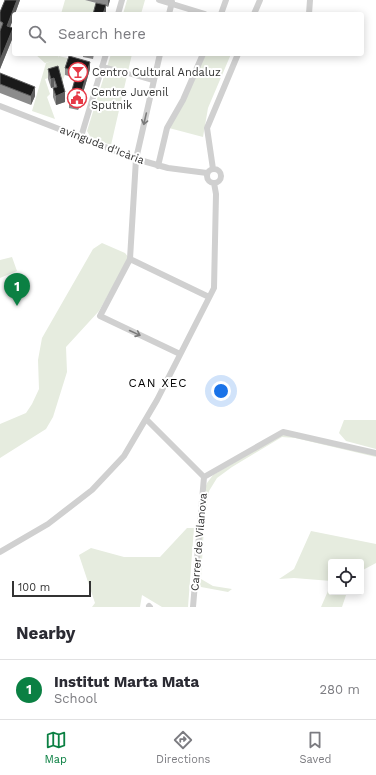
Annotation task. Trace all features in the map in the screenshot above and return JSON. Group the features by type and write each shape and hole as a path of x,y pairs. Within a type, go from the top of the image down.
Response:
{"street":[{"path":"119,12 122,0"},
{"path":"159,0 172,2 200,12"},
{"path":"222,12 226,0"},
{"path":"255,12 260,0"},
{"path":"309,12 310,0"},
{"path":"170,12 172,2"},
{"path":"81,137 105,56"},
{"path":"160,56 136,159 130,259 100,316 180,354"},
{"path":"158,166 166,128 183,100 202,56"},
{"path":"210,171 219,171 221,175 219,182 214,183 208,180 210,171 207,128 237,56"},
{"path":"102,66 154,81"},
{"name":"avinguda d'Icària","path":"0,106 136,159 158,166 191,172 210,171"},
{"path":"0,552 48,524 92,490 124,456 146,419 214,288 216,194 214,183"},
{"path":"130,259 210,297"},
{"path":"146,419 204,477 282,432 376,453"},
{"name":"Carrer de Vilanova","path":"193,607 204,477"}],"shaded area":[{"path":"65,0 86,0 100,5 97,12 62,12"},
{"path":"127,0 145,0 142,12 124,12"},
{"path":"37,56 58,56 58,58 59,56 71,59 61,85 58,75 45,79 50,94 47,97 55,119 32,111 46,63 55,60 45,63"},
{"path":"110,56 132,56 111,145 91,138 87,131"},
{"path":"205,56 230,56 208,108 203,137 169,128"},
{"path":"102,243 125,253 129,258 99,311 66,347 67,372 53,417 46,429 0,458 0,424 26,413 32,404 39,389 38,360 42,338 93,249"},
{"path":"12,257 17,271 0,278 0,260"},
{"path":"344,420 376,420 376,449 346,441 339,433"},
{"path":"291,434 376,454 376,457 295,438 282,437 232,467 217,478 209,491 204,525 201,579 213,586 232,589 228,592 197,585 204,491 207,483 213,475 281,435"},
{"path":"187,528 194,528 188,607 162,607 142,595 140,607 92,607 95,603 79,555 91,548 124,557 160,557"},
{"path":"311,531 376,544 376,563 364,569 364,559 328,559 328,581 294,578 279,579 294,569"},
{"path":"328,591 328,595 346,595 342,607 321,607"}],"building":[{"path":"5,0 17,0 7,26 12,28 12,30 0,60 0,31 3,23 0,21 0,12"},
{"path":"96,3 106,5 104,12 94,12"},
{"path":"69,56 90,62 78,104 69,101 77,72 65,68"},
{"path":"58,66 65,92 56,96 53,88 57,87 54,78 51,79 48,69"},
{"path":"0,73 35,87 31,96 0,84"}],"place":[{"name":"Centro Cultural Andaluz","path":"78,72"},
{"name":"Centre Juvenil Sputnik","path":"77,98"},
{"name":"Institut Marta Mata","path":"17,306"}],"district":[{"name":"CAN XEC","path":"158,383"}]}
